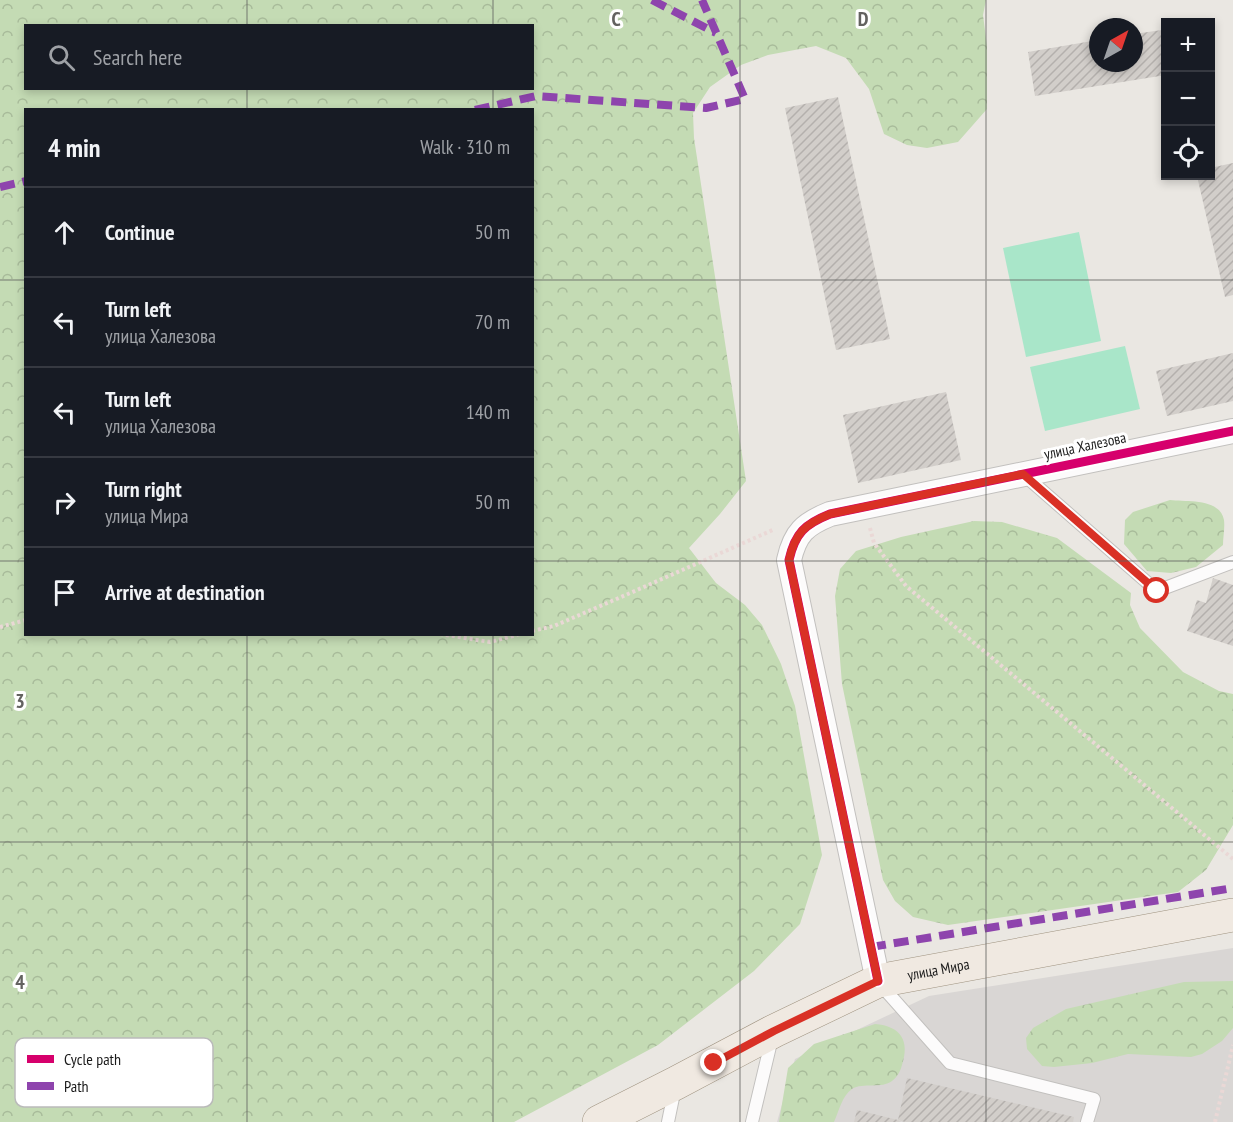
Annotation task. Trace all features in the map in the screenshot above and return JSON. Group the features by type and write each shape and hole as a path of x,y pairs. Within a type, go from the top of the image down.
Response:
{"main road":[{"name":"улица Мира","path":"599,1122 774,1031 878,981 1233,915"}],"street":[{"name":"улица Халезова","path":"878,981 789,560 795,540 815,520 830,514 1233,431"}],"lane":[{"path":"1023,474 1157,591 1233,562"},
{"path":"878,981 950,1062 1094,1099 1087,1122"},
{"path":"752,1122 774,1031"},
{"path":"668,1122 676,1083"}],"path":[{"path":"865,507 874,543 906,586 1233,859"},
{"path":"534,631 554,626 777,528"},
{"path":"0,627 24,621"},
{"path":"452,636 490,642 512,636"},
{"path":"1215,1122 1233,1045"}],"shaded area":[{"path":"1233,948 1233,1122 777,1122 795,1059 929,996"}],"green space":[{"path":"0,0 986,0 983,15 987,46 987,109 958,142 927,148 907,145 884,134 869,89 846,58 816,46 768,55 741,65 710,87 693,113 694,138 746,481 689,548 716,583 745,605 762,625 781,664 795,706 822,855 800,924 754,971 658,1045 514,1122 0,1122"},
{"path":"1079,232 1101,341 1026,357 1003,248"},
{"path":"1125,346 1140,409 1045,431 1030,367"},
{"path":"1170,500 1202,502 1216,508 1224,520 1223,545 1196,567 1171,573 1147,571 1124,544 1125,520 1133,512"},
{"path":"974,521 1002,522 1057,538 1131,593 1130,605 1140,628 1183,672 1219,691 1233,694 1233,825 1206,870 1178,892 948,925 913,917 895,901 883,880 842,684 835,596 840,569 856,551 901,537"},
{"path":"1233,981 1233,1028 1222,1041 1202,1054 1191,1057 1128,1054 1092,1063 1054,1067 1042,1066 1027,1049 1026,1038 1033,1028 1066,1009 1184,982"},
{"path":"875,1024 891,1028 901,1036 904,1042 904,1056 899,1074 883,1085 861,1086 852,1089 843,1100 834,1122 779,1122 788,1068 814,1044"}],"building":[{"path":"1161,30 1161,76 1035,96 1028,52 1089,42 1089,72 1143,72 1143,33"},
{"path":"838,97 890,339 836,350 785,108"},
{"path":"1233,163 1233,295 1225,297 1198,180 1215,180 1215,167"},
{"path":"1233,353 1233,401 1167,416 1156,371"},
{"path":"946,392 961,460 858,483 843,415"},
{"path":"1213,578 1233,585 1233,646 1187,631 1197,600 1206,603"},
{"path":"907,1078 1074,1117 1073,1122 905,1122 898,1120"},
{"path":"857,1110 901,1122 854,1122"}],"marked path":[{"path":"652,0 716,33"},
{"path":"484,108 536,96 706,108 745,99 702,0"},
{"path":"0,187 24,181"},
{"path":"871,947 1233,888"}],"cycle path":[{"path":"878,981 789,560 798,536 808,526 830,514 1233,431"}],"route":[{"path":"714,1063 878,981 789,560 791,548 801,532 815,520 830,514 1023,474 1157,591"}]}
